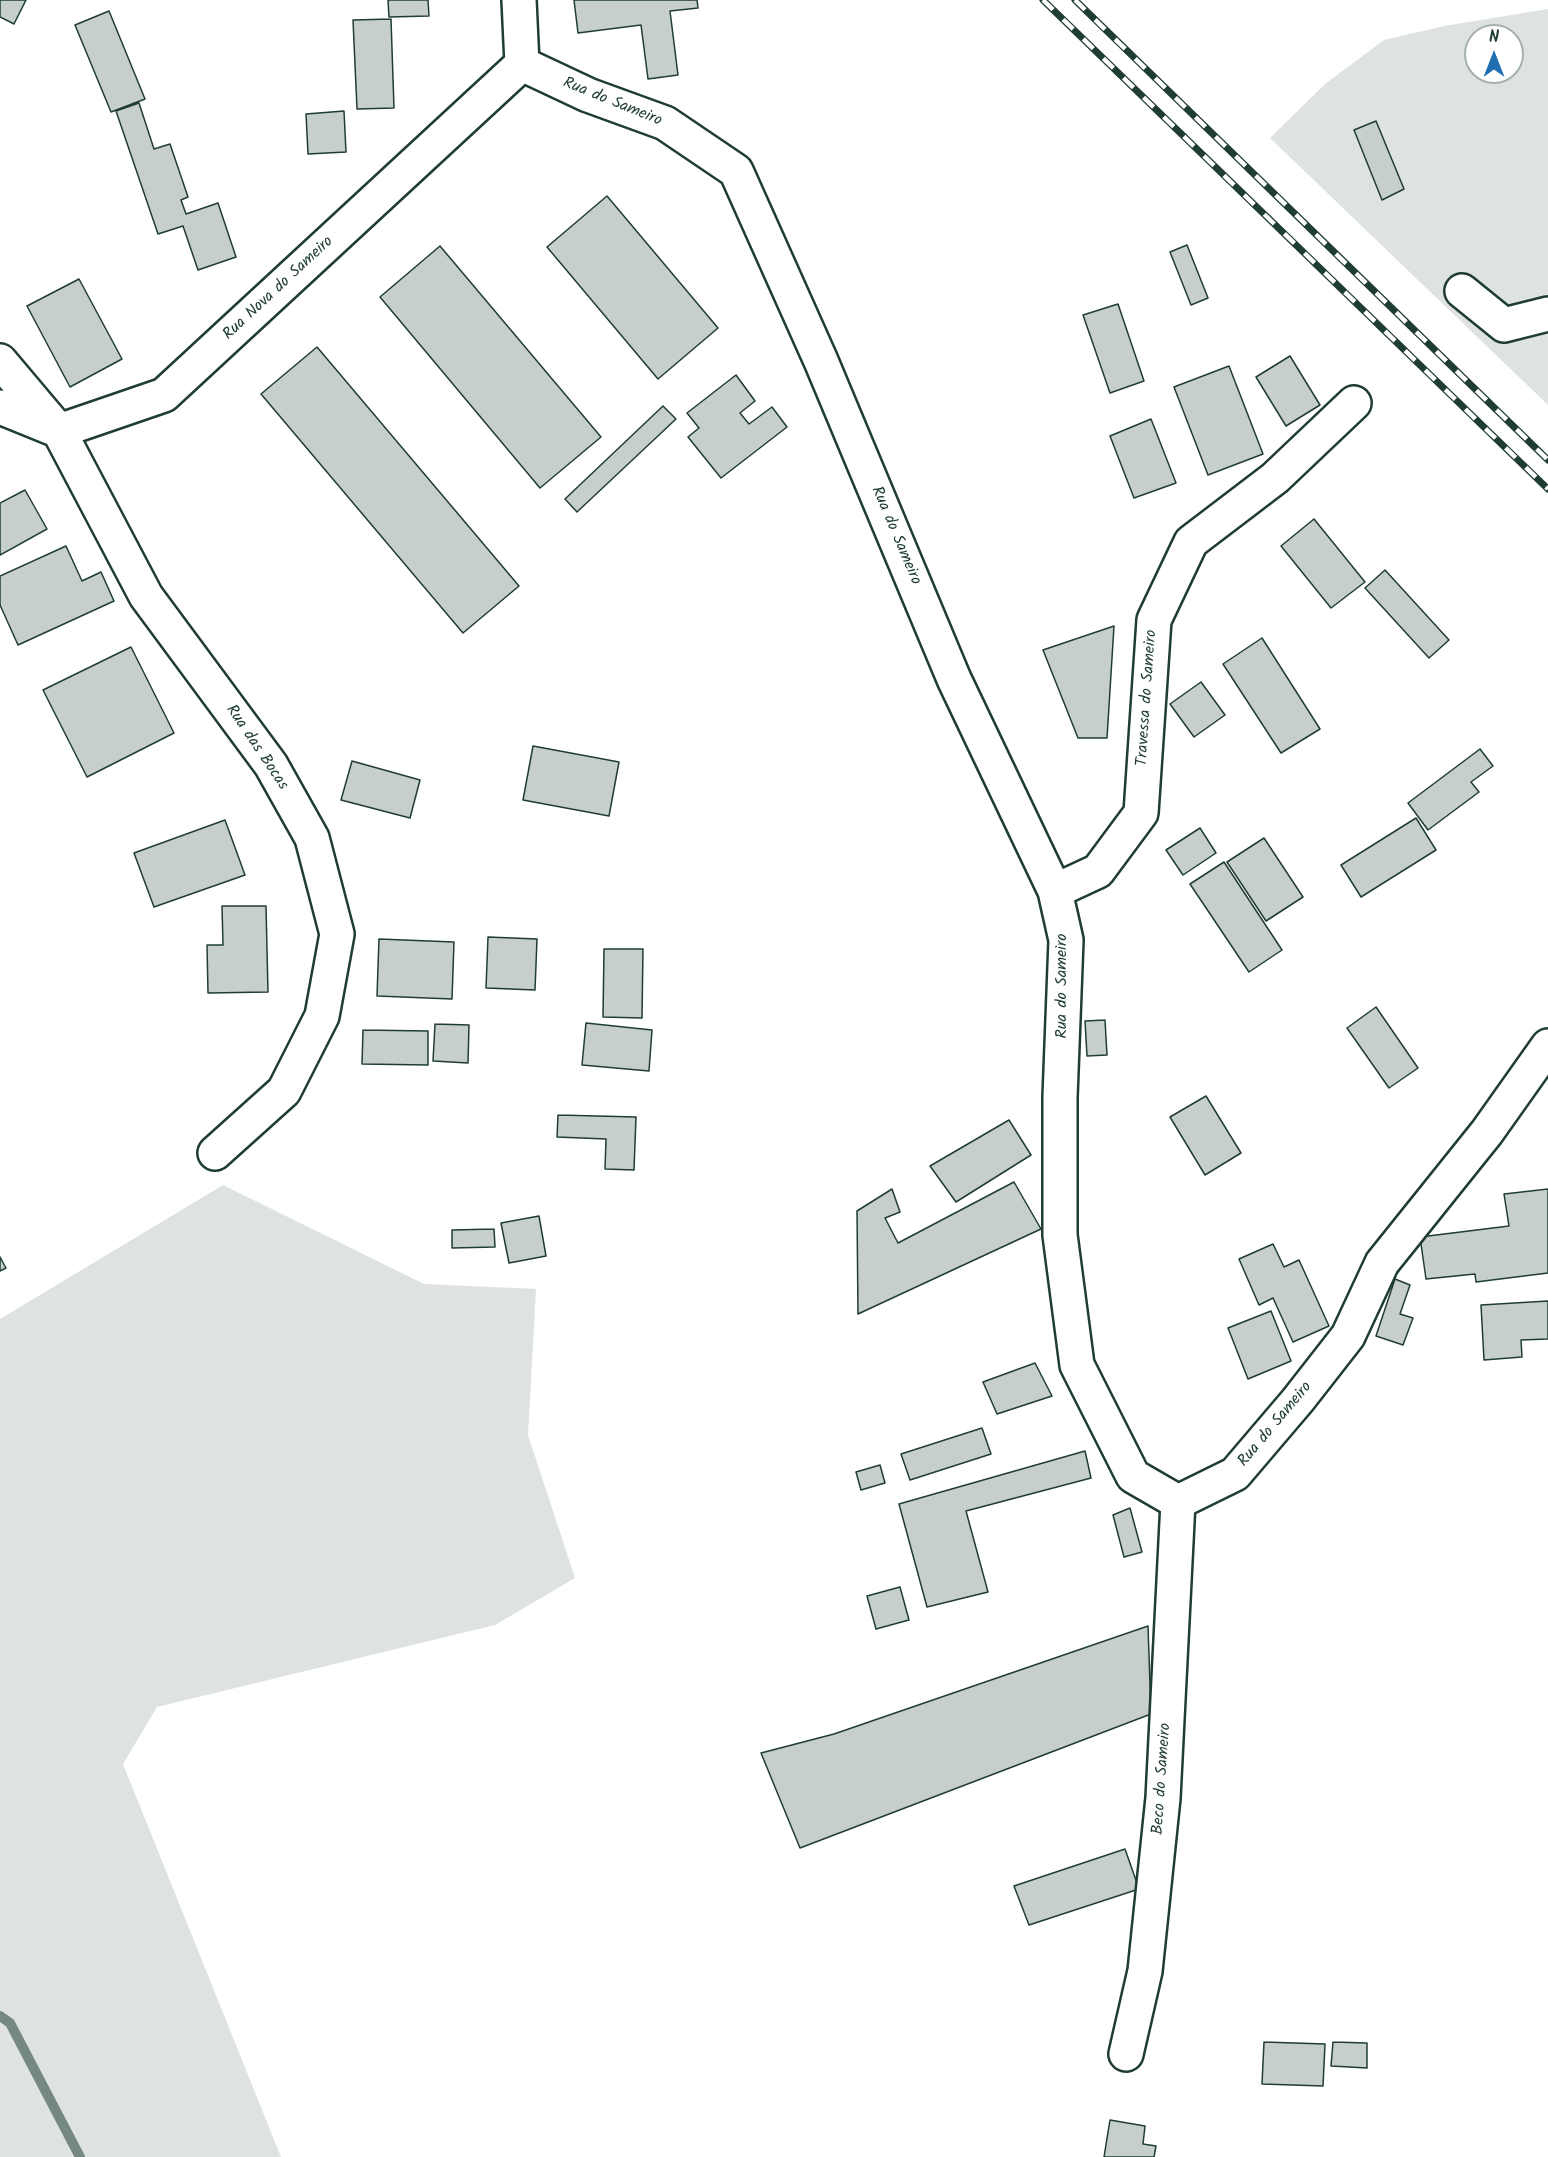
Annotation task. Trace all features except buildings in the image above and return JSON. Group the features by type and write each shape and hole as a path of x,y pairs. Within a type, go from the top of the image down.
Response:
{"street":[{"path":"519,0 522,64"},
{"name":"Rua Nova do Sameiro","path":"59,431 164,395 522,64"},
{"name":"Rua do Sameiro","path":"522,64 588,95 665,123 736,171 821,361 954,679 1055,891 1066,940 1060,1097 1060,1235 1077,1365 1133,1476 1178,1503 1235,1474 1298,1400 1348,1336 1382,1263 1487,1132 1548,1046"},
{"path":"1462,291 1504,325 1548,314"},
{"name":"Rua das Bocas","path":"0,361 59,431 146,596 271,765 312,838 338,934 322,1016 284,1091 214,1153"},
{"name":"Travessa do Sameiro","path":"1055,891 1098,871 1141,813 1154,620 1191,542 1275,478 1354,402"},
{"path":"0,407 59,431"},
{"name":"Beco do Sameiro","path":"1126,2054 1145,1971 1163,1798 1178,1503"}],"shaded area":[{"path":"1548,9 1548,405 1270,138 1325,84 1384,40 1444,26"},
{"path":"223,1185 424,1284 536,1289 528,1435 575,1578 495,1625 157,1707 123,1764 281,2157 0,2157 0,1319"}],"waterway":[{"path":"0,2016 10,2023 80,2157"}],"railway":[{"path":"1043,0 1548,489"},
{"path":"1075,0 1548,460"}]}
